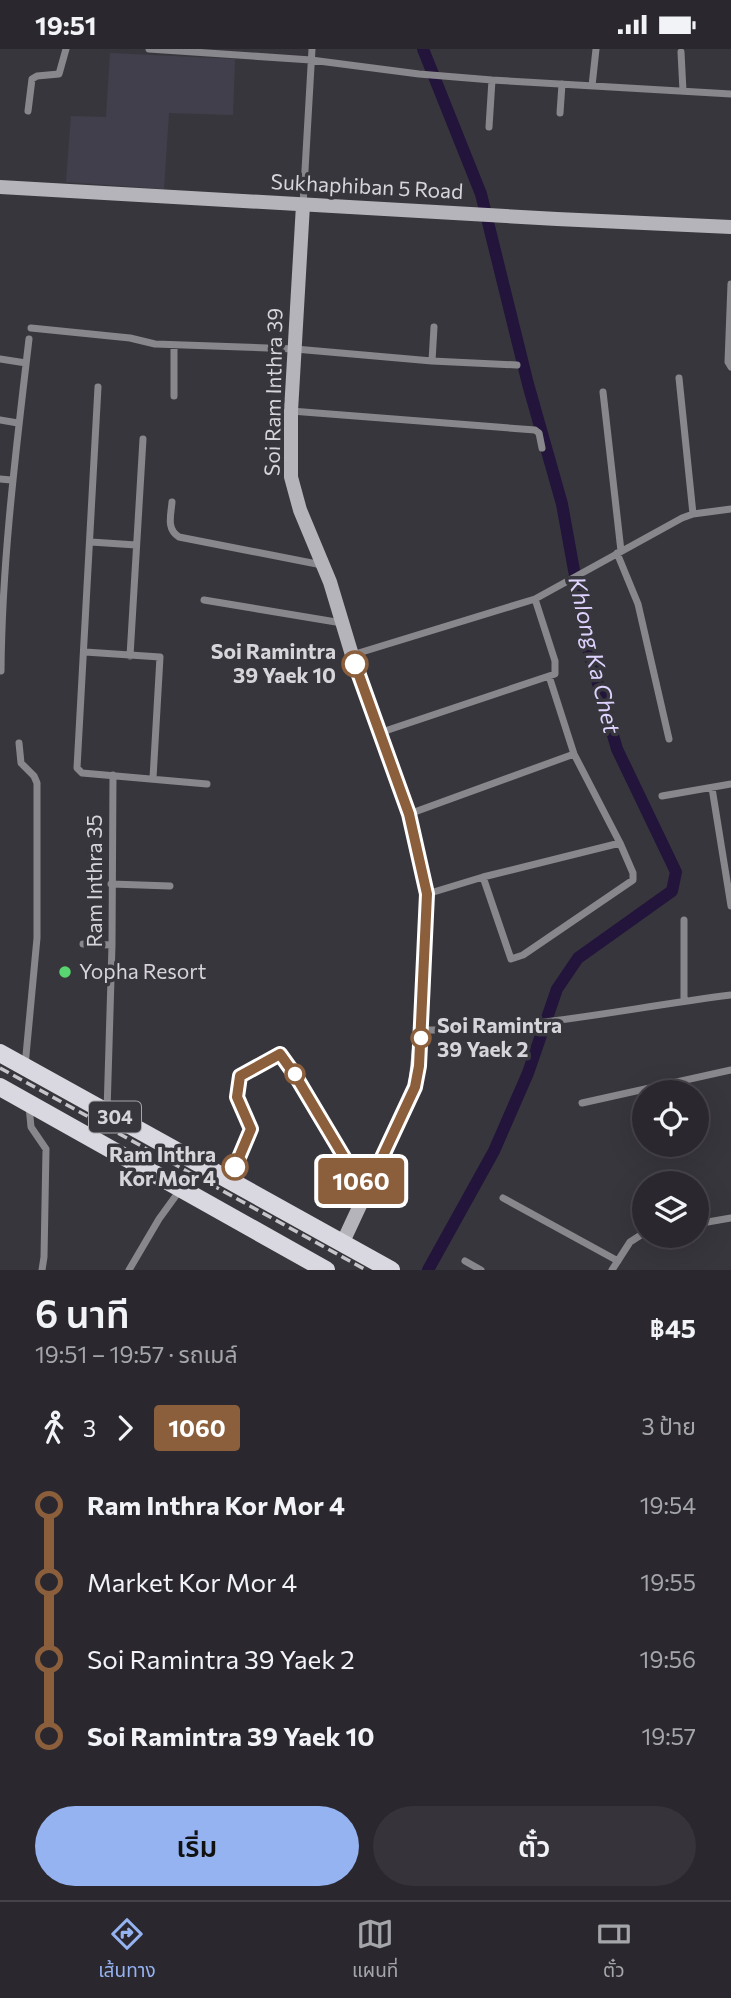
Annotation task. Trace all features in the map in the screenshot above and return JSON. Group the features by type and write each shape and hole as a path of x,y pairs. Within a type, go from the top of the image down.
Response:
{"main road":[{"name":"304","path":"0,1053 391,1270"},
{"name":"304","path":"0,1087 181,1189 306,1265 326,1270"}],"street":[{"path":"28,111 32,79 59,74 66,49"},
{"path":"149,49 311,59 419,74 492,80 731,94"},
{"name":"Soi Ram Inthra 39","path":"312,49 291,411 290,477 409,814 427,894 419,1066 415,1087 342,1244"},
{"path":"592,86 596,49"},
{"path":"681,52 683,91"},
{"path":"489,127 492,80"},
{"path":"560,113 562,84"},
{"name":"Sukhaphiban 5 Road","path":"0,187 731,227"},
{"path":"731,284 728,362 731,367"},
{"path":"432,361 433,327"},
{"path":"31,328 174,345 295,349 432,361 517,365"},
{"path":"1,671 3,548 29,339"},
{"path":"174,345 174,396"},
{"path":"0,359 26,363"},
{"path":"679,378 693,514"},
{"path":"98,387 77,768 82,773 207,784"},
{"path":"603,392 619,552 638,604 669,739"},
{"path":"291,411 535,430 539,433 542,448"},
{"path":"0,420 18,423"},
{"path":"130,656 143,439"},
{"path":"0,479 11,480"},
{"path":"172,502 170,527 172,533 179,537 323,566"},
{"path":"352,655 535,599 693,514 731,509"},
{"path":"91,542 136,545"},
{"path":"379,733 555,674 555,661 535,599"},
{"path":"204,600 342,623"},
{"path":"85,652 160,657 153,778"},
{"path":"483,877 512,959 523,955 630,884 633,873 620,842 574,754 549,676"},
{"path":"19,743 20,762 37,783 37,938 24,1066"},
{"path":"409,814 574,754"},
{"name":"Ram Inthra 35","path":"107,1113 113,775"},
{"path":"662,796 731,784"},
{"path":"712,788 727,847 731,906"},
{"path":"427,894 620,842"},
{"path":"111,884 170,886"},
{"path":"684,920 684,1001"},
{"path":"83,944 112,944"},
{"path":"421,1030 489,1028 565,1020 731,995"},
{"path":"582,1103 731,1070"},
{"path":"28,1101 31,1127 46,1149 42,1270"},
{"path":"129,1270 159,1219 181,1189"},
{"path":"503,1198 618,1261"},
{"path":"709,1222 731,1218"},
{"path":"612,1270 632,1240"},
{"path":"465,1261 481,1270"}],"shaded area":[{"path":"110,53 235,59 233,115 169,113 164,189 66,182 71,116 106,117"}],"waterway":[{"name":"Khlong Ka Chet","path":"423,49 481,194 528,384 562,504 589,653 617,749 676,872 672,891 578,958 557,989 528,1073 494,1151 428,1270"}],"railway":[{"path":"0,1068 366,1270"}],"bus line":[{"name":"1060","path":"235,1167 251,1129 237,1097 240,1076 280,1054 357,1179 365,1183 372,1179 415,1087 419,1066 427,894 409,814 355,664"}],"place":[{"name":"Soi Ramintra 39 Yaek 10","path":"355,664"},
{"name":"Yopha Resort","path":"65,972"},
{"name":"Soi Ramintra 39 Yaek 2","path":"421,1038"},
{"name":"Ram Inthra Kor Mor 4","path":"235,1167"}]}
